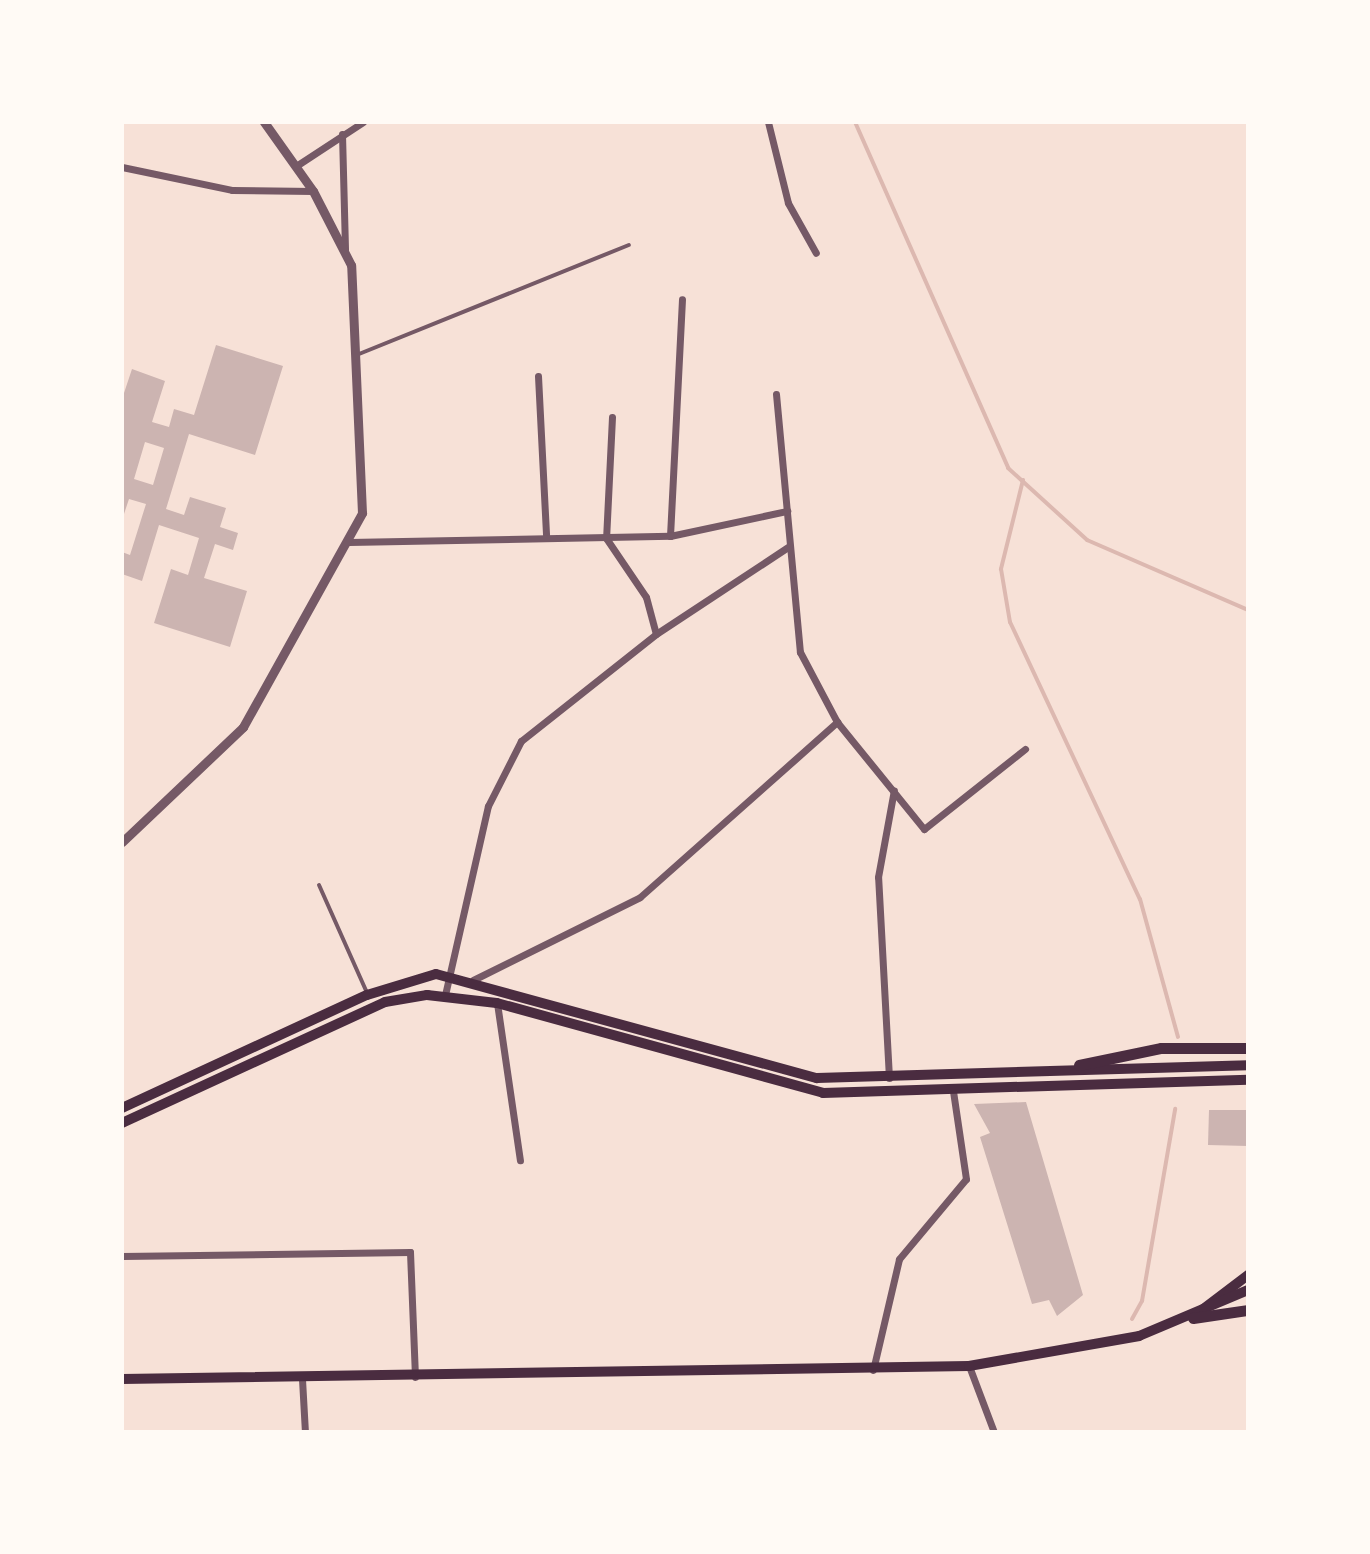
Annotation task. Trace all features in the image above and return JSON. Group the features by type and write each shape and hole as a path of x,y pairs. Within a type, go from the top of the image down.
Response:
{"main road":[{"path":"122,1108 367,995 418,977 453,975 781,1072 889,1080 1079,1065 1248,1065"},
{"path":"122,1123 385,1002 445,995 497,1003 791,1088 847,1095 1248,1080"},
{"path":"1079,1065 1161,1048 1248,1048"},
{"path":"1193,1318 1248,1275"},
{"path":"1193,1318 1248,1290"},
{"path":"122,1379 302,1379 969,1366 1099,1347 1193,1318 1248,1310"}],"street":[{"path":"264,122 313,191 345,250"},
{"path":"296,166 363,122"},
{"path":"768,122 788,203 816,253"},
{"path":"122,842 243,727 349,542 364,499 359,354 345,250 342,134"},
{"path":"122,167 232,190 313,191"},
{"path":"670,536 682,299"},
{"path":"538,376 546,535"},
{"path":"776,394 788,547 802,661 837,722 894,790 919,827 935,828 1025,749"},
{"path":"612,417 606,538 646,597 656,634"},
{"path":"349,542 546,535 606,538 670,536 787,511"},
{"path":"445,995 453,975 488,806 521,741 656,634 788,547"},
{"path":"473,980 640,897 837,722"},
{"path":"889,1080 878,877 894,790"},
{"path":"497,1003 520,1160"},
{"path":"873,1370 899,1259 966,1179 953,1091"},
{"path":"122,1256 410,1252 415,1377"},
{"path":"969,1366 994,1432"},
{"path":"302,1379 305,1432"}],"lane":[{"path":"359,354 629,245"},
{"path":"319,885 367,995"}],"building":[{"path":"216,345 283,366 255,455 189,434 166,509 184,515 190,497 226,508 220,527 238,533 233,550 215,544 204,578 247,591 230,647 154,623 171,569 188,575 199,538 159,525 142,581 122,574 122,552 130,555 146,504 129,499 122,520 122,399 132,369 165,381 152,422 169,427 174,409 194,415","holes":["145,442 164,448 153,485 134,479"]},
{"path":"1026,1102 1083,1295 1057,1316 1049,1300 1032,1304 980,1137 990,1133 974,1104"},
{"path":"1209,1110 1248,1110 1248,1146 1208,1145"}],"waterway":[{"path":"855,122 1008,468 1087,540 1248,610"},
{"path":"1023,480 1001,569 1010,622 1140,899 1178,1037"},
{"path":"1132,1319 1142,1301 1175,1109"}]}
